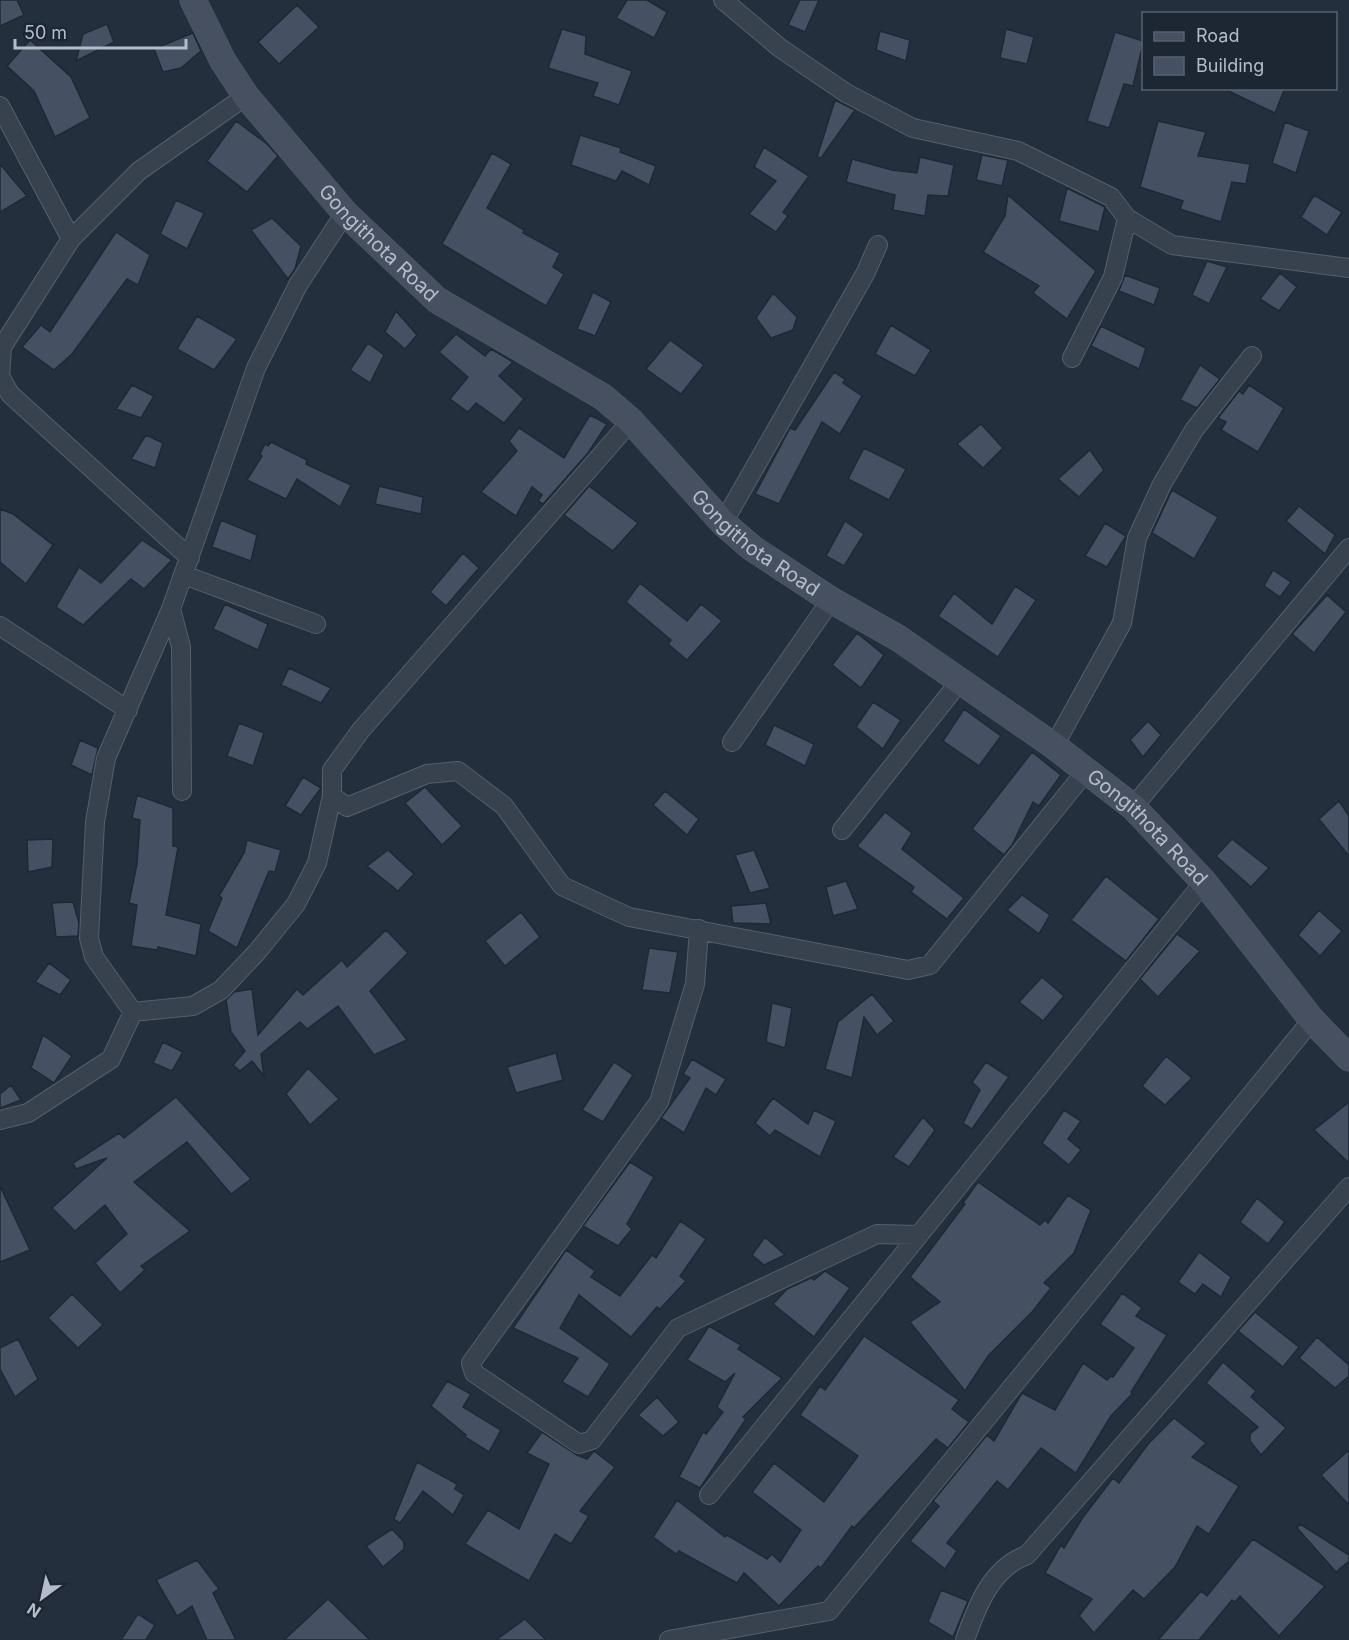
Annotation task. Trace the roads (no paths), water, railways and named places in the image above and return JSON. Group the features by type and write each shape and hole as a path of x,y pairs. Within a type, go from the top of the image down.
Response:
{"street":[{"name":"Gongithota Road","path":"193,0 223,61 246,96 345,213 437,300 603,397 631,421 723,523 752,548 831,600 898,638 1054,746 1133,807 1204,882 1312,1020 1349,1058"},
{"path":"723,0 780,48 846,93 913,128 1018,151 1111,196 1127,218 1172,245 1349,268"},
{"path":"246,96 139,171 71,239 2,347 0,376 10,394 187,567 316,624"},
{"path":"0,106 71,239"},
{"path":"133,1011 94,957 89,938 95,822 106,758 171,609 256,368 297,285 345,213"},
{"path":"1072,358 1113,277 1127,218"},
{"path":"723,523 866,274 878,245"},
{"path":"1054,746 1122,623 1137,538 1162,484 1194,430 1252,356"},
{"path":"133,1011 193,1006 221,990 256,952 296,904 317,863 332,796 332,770 361,730 631,421"},
{"path":"1133,807 1349,548"},
{"path":"732,742 831,600"},
{"path":"171,609 181,647 182,791"},
{"path":"0,626 128,710"},
{"path":"842,830 960,681"},
{"path":"332,796 347,807 428,774 458,771 504,806 562,886 629,917 908,970 930,965 1086,771"},
{"path":"709,1495 1204,882"},
{"path":"699,929 695,984 658,1102 471,1363 474,1373 579,1444 592,1440 678,1328 878,1234 919,1235"},
{"path":"0,1120 28,1113 111,1059 133,1011"},
{"path":"669,1640 829,1611 1312,1020"},
{"path":"965,1640 987,1587 1016,1559 1028,1555 1349,1187"}]}
